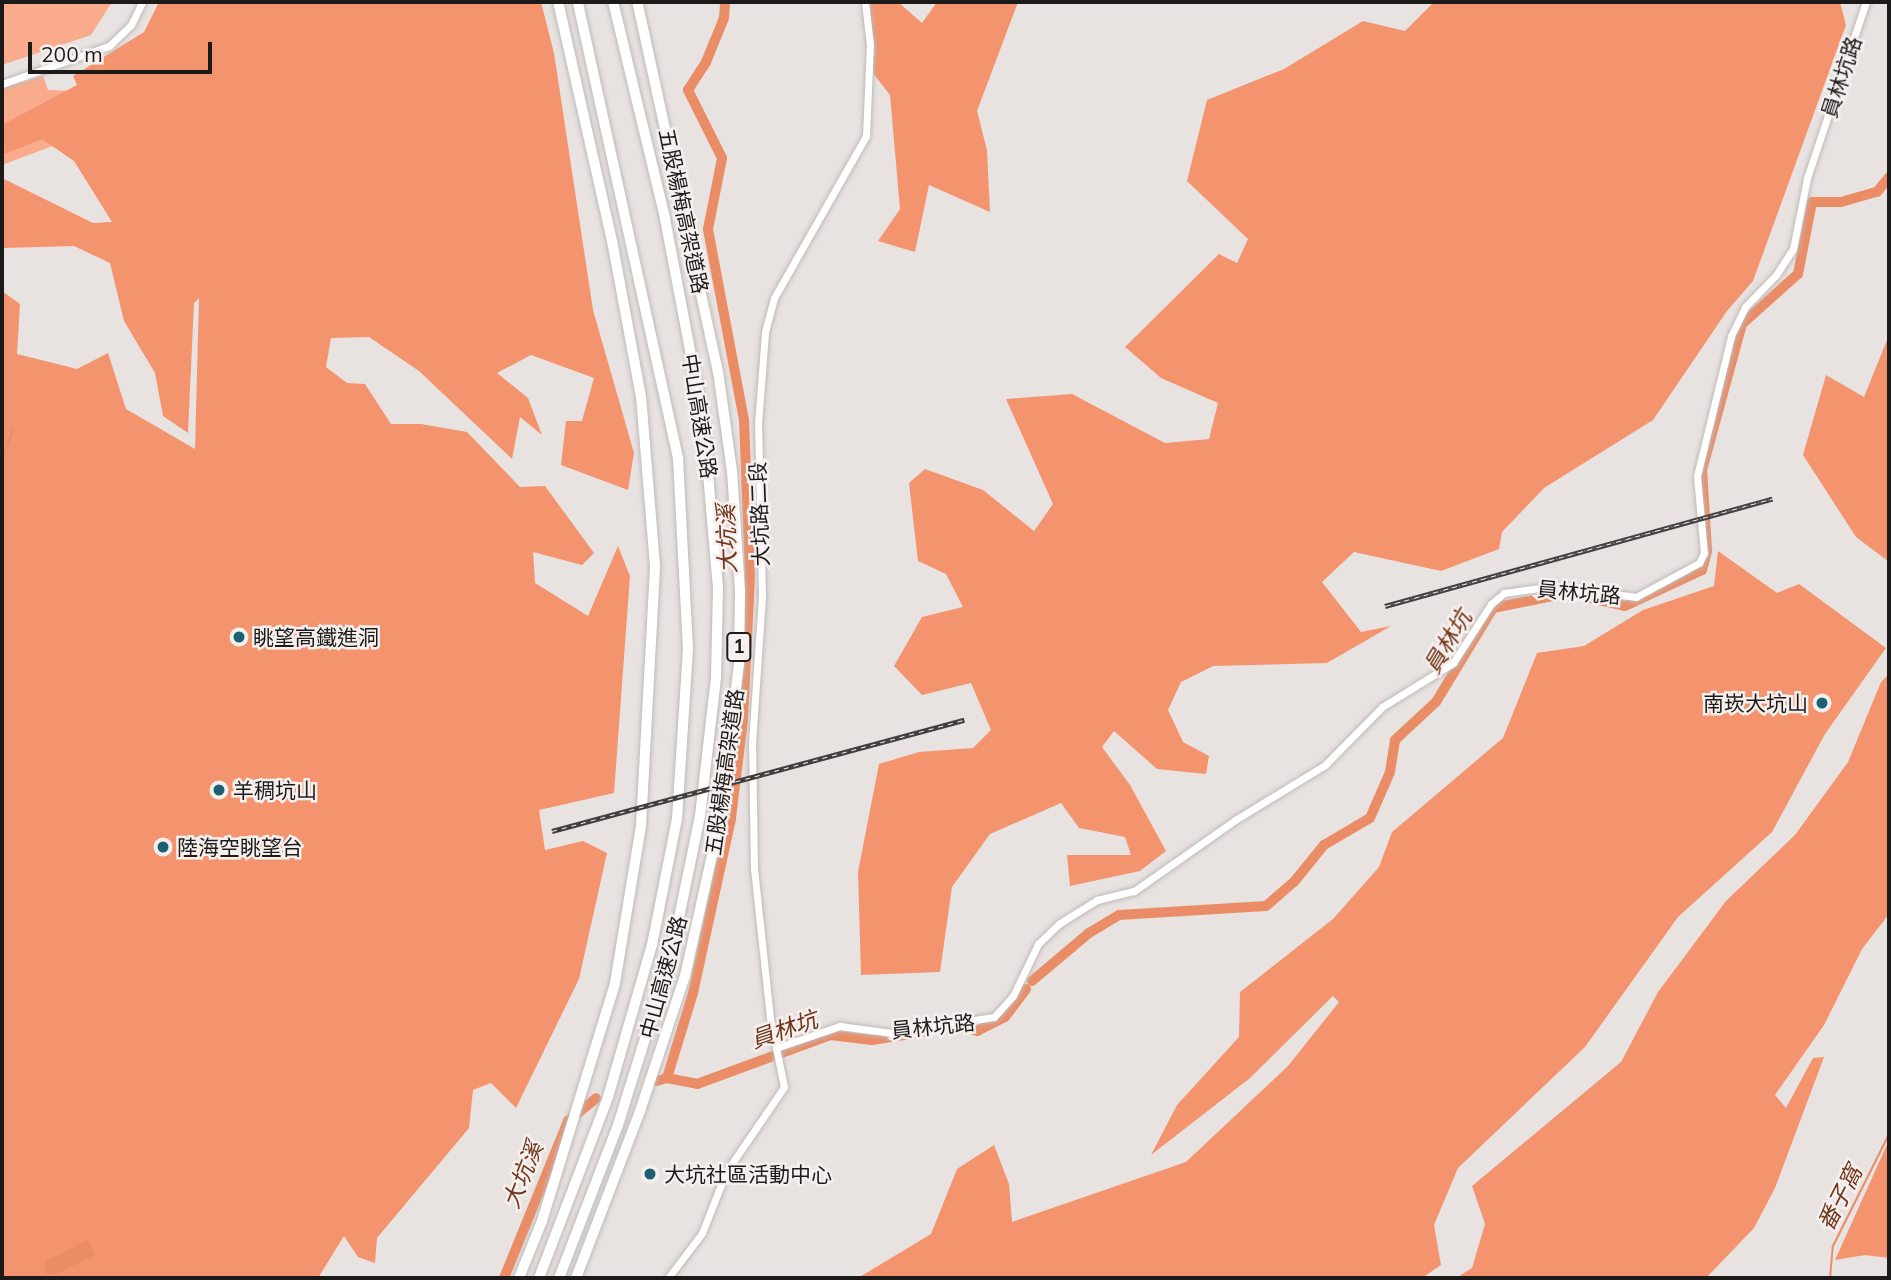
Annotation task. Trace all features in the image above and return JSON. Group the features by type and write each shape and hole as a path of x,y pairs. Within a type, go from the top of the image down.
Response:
{"highway":[{"path":"519,1278 577,1112 615,983 625,930 649,731 655,566 641,397 612,241 558,2"},
{"name":"中山高速公路","path":"539,1278 608,1097 652,945 677,819 688,649 678,458 578,2"},
{"name":"中山高速公路","path":"559,1278 618,1125 671,956 700,816 716,677 718,588 703,418 665,218 613,2"},
{"name":"五股楊梅高架道路","path":"576,1278 640,1111 685,976 722,810 739,664 740,591 732,471 718,372 637,2"}],"street":[{"path":"2,84 109,46 131,25 142,2"},
{"name":"大坑路二段","path":"668,1278 702,1233 726,1172 782,1094 786,1080 777,1050 754,867 752,743 762,596 757,459 765,332 780,285 866,136 870,45 865,2"},
{"name":"員林坑路","path":"777,1050 840,1026 892,1033 994,1017 1013,996 1038,944 1059,923 1097,900 1134,891 1235,820 1314,774 1382,706 1453,663 1492,604 1504,593 1553,586 1636,597 1699,563 1704,554 1697,476 1731,336 1745,307 1776,275 1793,249 1807,178 1866,2"}],"shaded area":[{"path":"2,2 112,2 91,35 2,65"},
{"path":"159,2 541,2 554,53 593,310 634,453 628,490 561,465 566,421 582,421 594,378 531,355 497,373 528,398 542,435 520,417 512,459 419,371 369,337 331,338 326,367 347,383 365,384 391,424 421,424 467,432 520,487 545,486 594,553 582,565 533,552 535,583 588,616 618,546 630,576 614,793 539,810 545,850 583,841 607,853 579,979 516,1108 491,1083 473,1090 469,1128 377,1238 375,1263 358,1257 344,1236 318,1278 2,1278 2,291 20,304 17,354 77,369 108,353 126,409 195,449 199,298 194,303 188,433 163,416 155,373 124,321 110,263 74,246 2,248 2,178 93,223 112,222 74,161 42,139 5,154 2,125 77,85 73,76 144,32"},
{"path":"868,2 898,2 922,23 937,2 1018,2 977,111 987,150 990,212 929,185 915,252 878,241 900,209 890,95 872,72"},
{"path":"1434,2 1840,2 1846,25 1753,281 1727,311 1653,420 1544,488 1502,532 1499,549 1441,571 1354,552 1322,582 1361,632 1391,626 1327,663 1213,666 1181,682 1168,710 1183,742 1209,756 1206,774 1157,769 1114,731 1102,747 1130,785 1166,851 1140,871 1070,886 1067,855 1131,855 1125,837 1079,828 1061,803 990,834 952,887 940,972 861,975 858,872 879,764 919,752 973,748 991,730 971,683 922,695 894,666 922,617 963,607 946,574 918,561 909,483 925,469 983,490 1034,531 1053,504 1006,399 1072,394 1165,443 1209,439 1218,403 1161,378 1125,347 1219,254 1237,263 1248,239 1187,181 1207,100 1284,69 1363,21 1405,31"},
{"path":"43,76 48,90 79,91 82,135 2,165 2,88"},
{"path":"1889,335 1889,562 1856,537 1803,455 1826,375 1864,397"},
{"path":"1718,551 1777,593 1799,584 1886,648 1825,734 1772,832 1678,917 1585,1047 1458,1168 1434,1225 1441,1265 1422,1278 858,1278 931,1234 957,1169 994,1145 1009,1184 1012,1222 1186,1162 1288,1066 1339,1002 1333,996 1250,1078 1151,1155 1177,1105 1239,1037 1240,992 1333,919 1379,867 1392,832 1503,738 1537,653 1584,646 1643,610 1714,586"},
{"path":"1889,674 1889,914 1862,949 1824,1025 1775,1095 1786,1108 1813,1058 1824,1057 1775,1188 1754,1228 1706,1278 1456,1278 1472,1268 1485,1224 1472,1186 1621,1062 1658,992 1726,901 1795,835 1848,762 1881,682"},
{"path":"1889,1140 1889,1258 1865,1255 1835,1260"},
{"path":"88,1239 95,1255 54,1275 45,1273 45,1262"}],"waterway":[{"name":"大坑溪","path":"667,1078 693,993 731,818 743,720 750,576 744,420 708,229 722,158 688,90 706,62 724,18 725,2"},
{"name":"員林坑","path":"1032,981 1089,933 1119,915 1266,906 1294,882 1324,845 1370,818 1390,772 1395,740 1436,702 1493,608 1568,593 1625,606 1702,570 1707,551 1702,470 1742,324 1798,274 1812,202 1841,202 1877,192 1889,177"},
{"path":"2,458 13,430"},
{"name":"員林坑","path":"657,1081 667,1078 697,1084 830,1035 872,1040 960,1026 977,1031 1005,1017 1026,989"},
{"name":"大坑溪","path":"504,1278 568,1121 596,1098"},
{"name":"番子窩","path":"1830,1278 1833,1246 1889,1134"}],"railway":[{"path":"1385,606 1772,499"},
{"path":"552,831 964,720"}],"place":[{"name":"眺望高鐵進洞","path":"239,637"},
{"name":"南崁大坑山","path":"1822,703"},
{"name":"羊稠坑山","path":"219,790"},
{"name":"陸海空眺望台","path":"163,847"},
{"name":"大坑社區活動中心","path":"650,1174"}]}
